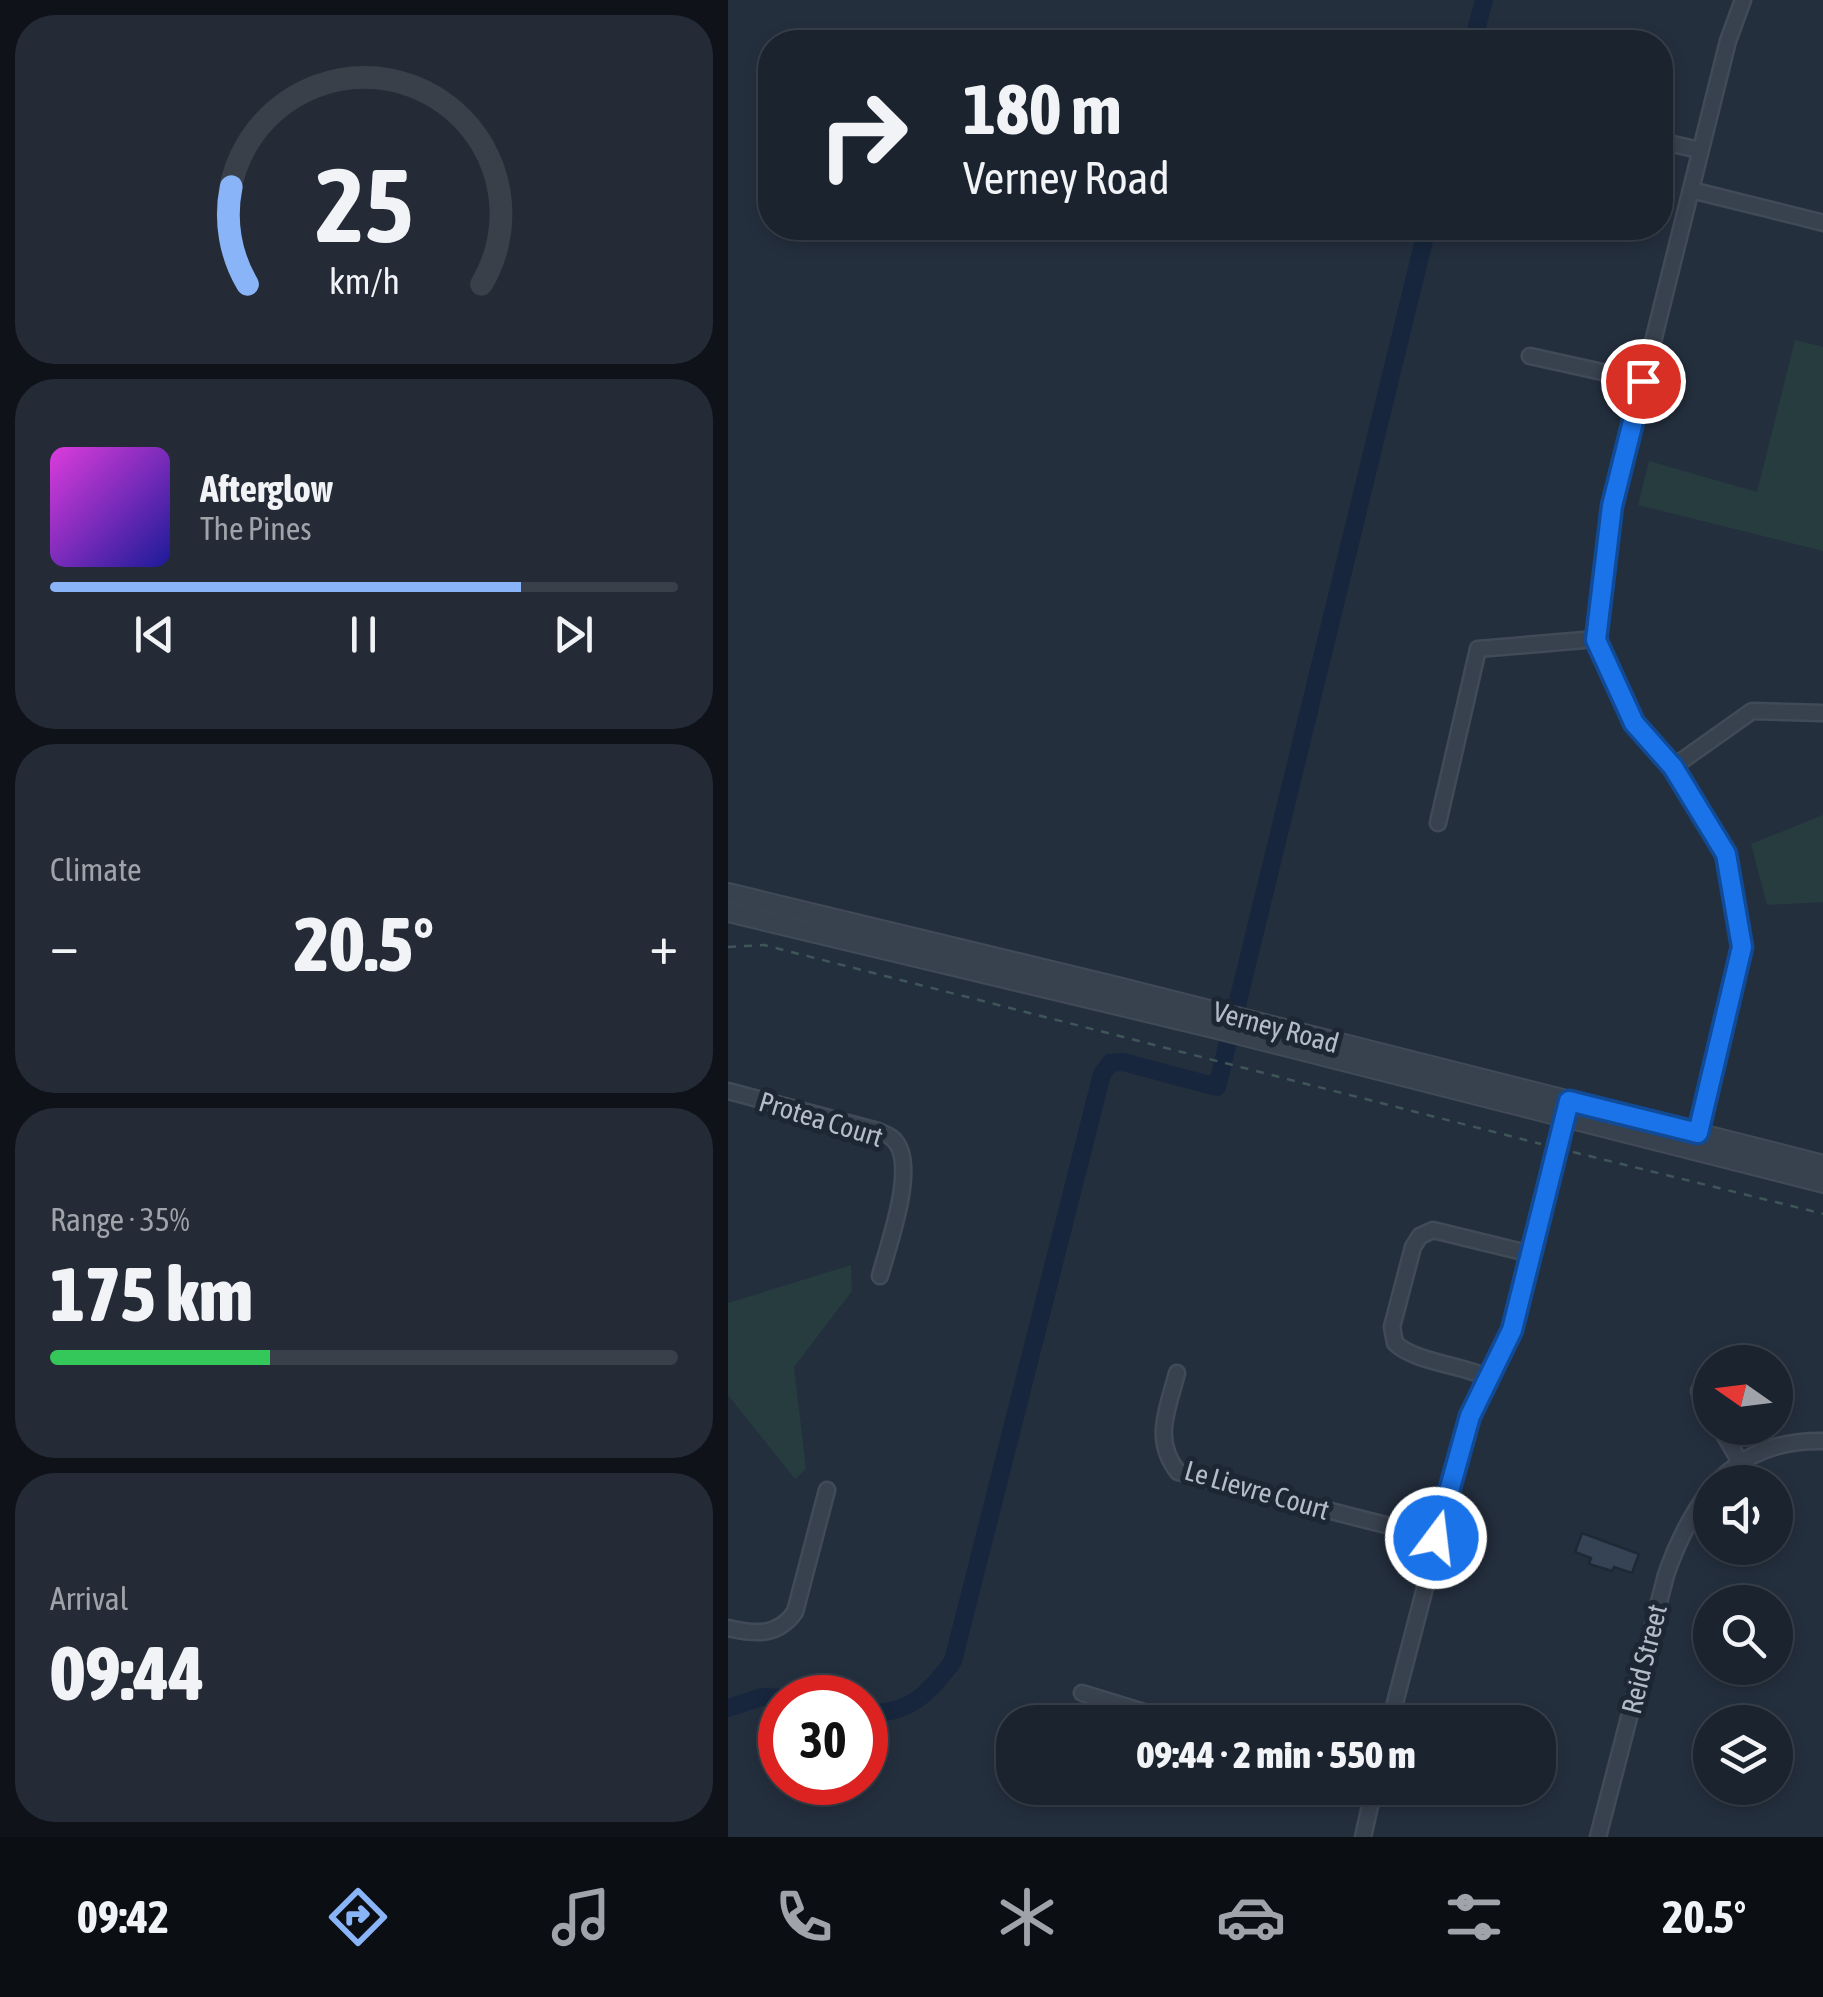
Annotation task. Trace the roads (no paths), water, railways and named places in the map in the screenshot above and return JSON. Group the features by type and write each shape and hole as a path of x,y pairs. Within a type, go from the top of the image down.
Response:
{"street":[{"path":"1696,1142 1742,947 1726,854 1673,767 1634,723 1596,640 1612,506 1728,41 1743,0"},
{"path":"1673,144 1700,150"},
{"path":"1691,190 1824,223"},
{"path":"1530,356 1643,381"},
{"path":"1438,822 1478,649 1596,640"},
{"path":"1673,767 1752,710 1821,713"},
{"name":"Verney Road","path":"728,893 1566,1110 1696,1142 1824,1165"},
{"name":"Verney Road","path":"728,912 1211,1019"},
{"name":"Protea Court","path":"728,1091 878,1131 894,1139 903,1158 904,1179 880,1276"},
{"path":"1394,1705 1470,1416 1512,1330 1566,1110"},
{"name":"Verney Road","path":"1696,1142 1824,1183"},
{"path":"1489,1378 1408,1352 1395,1343 1392,1326 1413,1247 1420,1236 1433,1230 1531,1254"},
{"name":"Le Lievre Court","path":"1177,1373 1162,1441 1178,1472 1436,1538"},
{"path":"1734,1465 1803,1440 1824,1441"},
{"path":"1730,1445 1739,1460"},
{"path":"728,1628 768,1633 783,1626 795,1612 826,1490"},
{"name":"Reid Street","path":"1598,1837 1666,1574 1693,1512"},
{"path":"1082,1693 1122,1705"},
{"path":"1363,1837 1370,1805"}],"waterway":[{"path":"1476,30 1484,0"},
{"path":"888,1711 916,1700 953,1661 1102,1074 1110,1063 1123,1062 1217,1087 1424,240"},
{"path":"728,1708 758,1698"}]}
